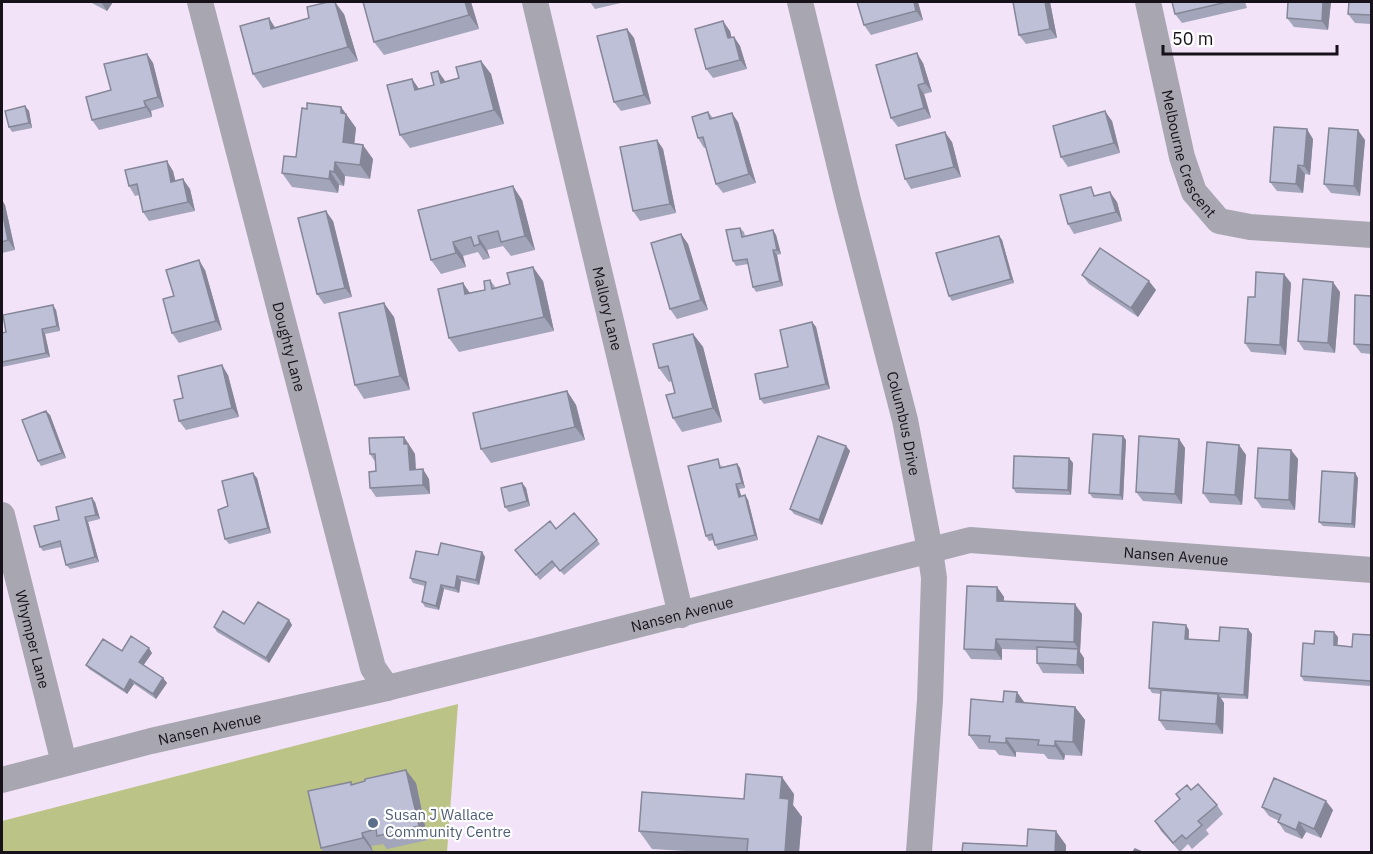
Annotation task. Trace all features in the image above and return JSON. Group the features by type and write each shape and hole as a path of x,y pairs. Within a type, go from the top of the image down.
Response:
{"street":[{"name":"Doughty Lane","path":"200,2 373,668 387,688"},
{"name":"Mallory Lane","path":"535,2 681,615"},
{"name":"Columbus Drive","path":"800,2 905,420 934,578 930,700 919,852"},
{"name":"Melbourne Crescent","path":"1148,2 1182,157 1194,192 1218,221 1250,226 1371,235"},
{"name":"Whymper Lane","path":"2,515 64,763"},
{"name":"Nansen Avenue","path":"2,780 64,763 387,688 970,540 1371,570"}],"green space":[{"path":"458,704 447,852 2,852 2,821"}],"building":[{"path":"335,2 348,47 253,74 240,26 269,18 271,29 309,18 307,7"},
{"path":"363,2 465,2 469,15 374,42"},
{"path":"857,2 914,2 916,11 864,25"},
{"path":"1013,2 1045,2 1050,29 1019,35"},
{"path":"1172,2 1227,2 1175,14"},
{"path":"1288,2 1323,2 1322,21 1287,18"},
{"path":"1349,2 1371,2 1371,15 1348,14"},
{"path":"723,21 728,38 734,37 740,60 706,69 695,29"},
{"path":"627,29 644,95 614,102 597,36"},
{"path":"917,53 925,83 918,85 924,108 891,118 876,65"},
{"path":"147,54 158,97 144,101 146,107 92,120 86,97 111,90 104,64"},
{"path":"481,61 494,110 400,135 387,85 412,79 415,90 434,85 431,73 438,71 441,83 459,78 456,67"},
{"path":"307,103 341,107 341,113 346,114 343,142 363,145 360,165 335,162 334,172 330,171 329,179 282,173 284,156 296,157 302,108 307,109"},
{"path":"25,106 29,123 9,127 5,111"},
{"path":"1105,111 1114,143 1061,157 1053,126"},
{"path":"708,112 710,119 732,113 749,174 716,184 703,137 698,138 692,117"},
{"path":"1274,127 1307,129 1304,166 1298,165 1296,184 1270,182"},
{"path":"1329,128 1358,130 1354,186 1324,184"},
{"path":"945,132 954,167 905,179 896,145"},
{"path":"657,140 670,204 633,211 620,147"},
{"path":"167,161 171,182 183,179 188,202 143,212 137,184 129,186 125,170"},
{"path":"513,186 525,236 501,242 498,231 478,236 480,244 474,246 471,237 453,242 456,253 431,260 418,210"},
{"path":"1091,187 1094,196 1110,192 1116,212 1068,224 1060,195"},
{"path":"2,211 8,240 2,242"},
{"path":"326,211 345,288 317,294 298,218"},
{"path":"740,228 742,237 773,230 777,250 773,250 780,281 753,287 747,259 733,261 726,230"},
{"path":"681,234 701,300 670,309 651,243"},
{"path":"999,236 1011,279 949,296 936,253"},
{"path":"1100,248 1149,281 1131,308 1082,275"},
{"path":"199,260 216,321 172,333 163,299 174,296 166,270"},
{"path":"533,267 544,317 449,338 438,289 463,283 465,294 485,290 484,281 490,280 492,289 510,284 507,273"},
{"path":"1256,272 1284,274 1280,345 1245,343 1248,297 1255,297"},
{"path":"1303,279 1333,282 1328,343 1298,341"},
{"path":"1355,295 1371,296 1371,345 1354,344"},
{"path":"384,303 400,376 355,385 339,313"},
{"path":"53,305 57,326 42,329 46,353 2,362 2,333 6,332 3,315"},
{"path":"812,322 826,384 760,399 755,374 788,367 780,330"},
{"path":"693,334 713,408 673,418 666,395 675,393 668,366 659,368 653,344"},
{"path":"222,365 232,408 179,421 174,400 183,398 178,376"},
{"path":"567,391 575,427 481,449 473,413"},
{"path":"46,411 62,453 38,461 22,420"},
{"path":"1093,434 1123,436 1120,495 1089,493"},
{"path":"818,436 846,446 819,520 790,509"},
{"path":"1139,436 1179,439 1175,494 1136,492"},
{"path":"404,437 404,444 408,444 410,470 423,469 423,485 370,488 369,472 376,471 375,454 370,454 369,438"},
{"path":"1207,442 1239,445 1235,495 1203,493"},
{"path":"1258,448 1291,450 1289,500 1255,498"},
{"path":"1014,456 1069,458 1068,490 1013,488"},
{"path":"718,459 720,468 737,464 742,483 736,484 739,497 745,495 755,535 715,545 712,534 706,536 688,466"},
{"path":"1322,471 1355,473 1352,524 1319,522"},
{"path":"253,473 268,528 225,539 218,510 228,506 222,481"},
{"path":"522,483 527,501 505,507 501,488"},
{"path":"92,498 96,515 85,517 95,557 66,565 60,541 40,547 34,526 59,520 56,507"},
{"path":"574,513 597,540 560,571 552,561 536,575 515,550 550,521 556,529"},
{"path":"441,543 482,552 476,580 457,576 455,588 441,585 436,606 422,602 426,582 410,578 416,551 438,555"},
{"path":"967,586 997,587 997,601 1075,604 1074,642 996,639 995,650 964,649"},
{"path":"258,602 289,620 266,658 214,627 223,611 244,624"},
{"path":"1153,622 1186,625 1185,639 1219,641 1220,627 1248,629 1244,695 1149,688"},
{"path":"1315,631 1334,632 1334,645 1352,647 1353,634 1371,635 1371,681 1301,676 1303,643 1314,644"},
{"path":"131,636 149,648 139,662 163,678 153,694 130,679 124,690 86,665 103,639 122,651"},
{"path":"1037,647 1078,649 1077,665 1037,663"},
{"path":"1161,690 1218,694 1216,724 1159,720"},
{"path":"1004,691 1017,692 1016,702 1075,707 1073,742 1055,741 1055,746 1038,745 1039,740 1006,738 1006,743 989,742 990,736 969,735 971,699 1003,702"},
{"name":"Susan J Wallace Community Centre","path":"406,770 419,826 377,836 376,829 362,833 363,838 321,848 308,791 351,782 351,785 365,781 365,779"},
{"path":"746,774 782,777 780,798 789,799 785,852 747,852 748,839 639,831 642,792 744,799"},
{"path":"1274,778 1326,801 1314,829 1299,822 1296,830 1278,822 1281,815 1262,807"},
{"path":"1198,784 1217,805 1198,821 1202,825 1186,839 1182,835 1173,843 1155,821 1180,799 1176,794 1187,785 1191,790"},
{"path":"1028,829 1056,831 1055,852 962,852 963,843 1027,846"}],"place":[{"name":"Susan J Wallace Community Centre","path":"373,823"}]}
